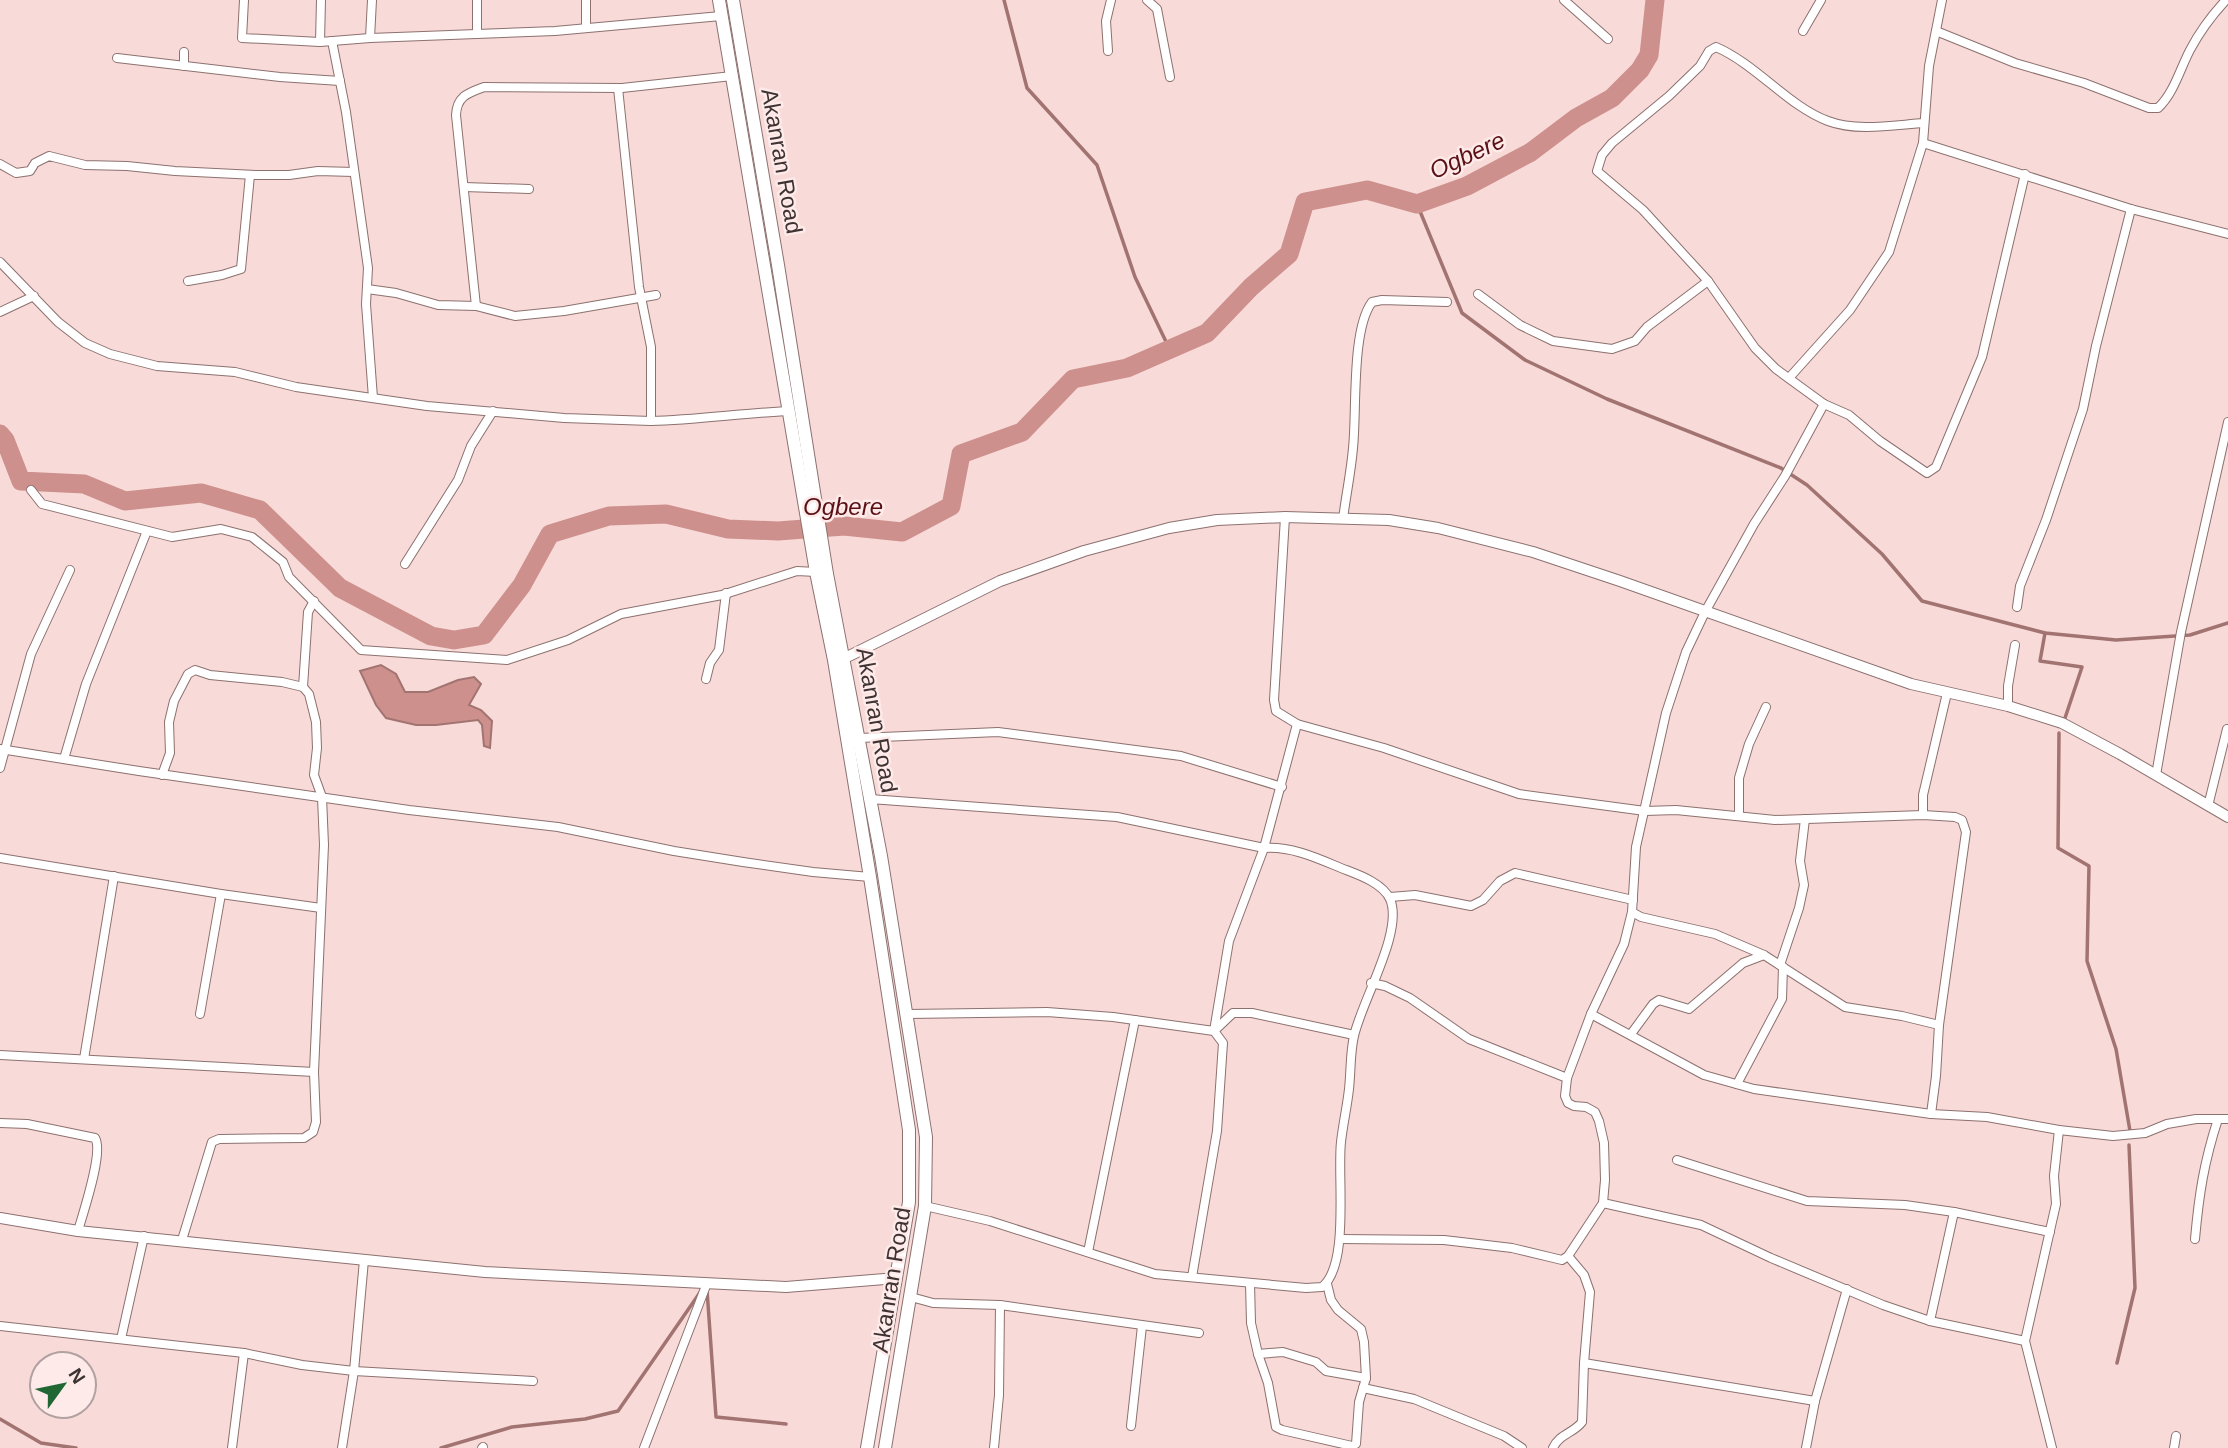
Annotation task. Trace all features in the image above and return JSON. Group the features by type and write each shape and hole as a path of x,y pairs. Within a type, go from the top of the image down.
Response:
{"main road":[{"name":"Akanran Road","path":"719,0 789,411 845,658 926,1137 925,1206 885,1448"},
{"name":"Akanran Road","path":"733,0 778,265 813,513"},
{"path":"764,267 778,265"},
{"name":"Akanran Road","path":"817,534 816,572 834,660 909,1130 909,1202 867,1448"},
{"path":"889,1326 905,1331"}],"street":[{"path":"244,0 242,38 320,42 586,28 721,16"},
{"path":"320,42 321,0"},
{"path":"370,38 372,0"},
{"path":"477,0 477,34"},
{"path":"586,0 586,28"},
{"path":"1108,51 1106,21 1111,0"},
{"path":"1147,0 1157,9 1170,76"},
{"path":"1564,0 1608,39"},
{"path":"1803,31 1821,0"},
{"path":"1789,378 1850,310 1889,252 1923,143 1929,66 1942,0"},
{"path":"1936,31 2015,63 2084,83 2149,108 2158,108 2166,100 2190,48 2208,19 2226,0"},
{"path":"332,41 368,268 366,304 373,398"},
{"path":"1924,123 1861,126 1830,121 1812,113 1729,52 1716,47 1709,51 1700,66 1669,96 1612,143 1602,155 1597,171 1643,210 1708,281 1755,348 1776,369 1824,404 1849,415 1880,441 1927,472 1936,467 1982,357 2025,174"},
{"path":"184,52 184,66"},
{"path":"117,58 340,81"},
{"path":"476,306 456,115 457,103 464,95 484,87 618,88 732,76"},
{"path":"618,88 641,299 651,347 651,421"},
{"path":"1923,143 2131,209 2228,234"},
{"path":"0,164 16,173 30,172 35,163 49,156 85,165 250,175 354,172"},
{"path":"188,281 241,269 250,175"},
{"path":"464,187 529,189"},
{"path":"2017,607 2020,586 2046,520 2082,409 2131,209"},
{"path":"0,262 58,322 85,343 110,354 156,366 235,372 296,387 373,398 611,421 694,420 742,413 789,411"},
{"path":"1478,294 1520,325 1553,341 1612,349 1635,341 1647,327 1708,281"},
{"path":"367,289 396,293 438,305 476,306 515,316 656,295"},
{"path":"0,312 34,296"},
{"path":"1343,519 1353,449 1360,337 1368,308 1372,302 1382,300 1447,302"},
{"path":"1340,1239 1444,1240 1512,1248 1562,1259 1568,1256 1603,1203 1604,1143 1599,1121 1595,1111 1568,1103 1565,1096 1567,1078 1591,1014 1624,944 1632,912 1636,847 1666,713 1686,652 1705,612 1824,404"},
{"path":"405,564 458,481 471,446 492,411"},
{"path":"2156,775 2180,636 2228,422"},
{"path":"31,490 43,504 172,537 221,529 252,537 283,562 289,578 361,650 507,660 568,640 621,614 726,593 797,571 816,572"},
{"path":"1285,517 1274,700 1276,711 1297,724 1384,748 1519,794 1645,811 1676,810 1775,820 1923,815 1955,817 1965,823 1966,832 1939,1025 1931,1114"},
{"path":"845,658 991,586 1084,551 1169,528 1217,520 1285,517 1389,520 1438,528 1533,552 1911,684 2008,706 2062,723 2228,817"},
{"path":"64,759 86,684 147,531"},
{"path":"0,768 2,749 30,654 70,570"},
{"path":"706,679 710,663 719,650 726,593"},
{"path":"303,687 308,612 314,601"},
{"path":"2008,706 2015,645"},
{"path":"162,775 170,752 169,722 174,701 188,674 195,670 209,675 282,681 303,687 309,694 316,722 314,775 322,797 324,845 314,1072 316,1122 313,1132 304,1138 229,1138 212,1142 183,1240"},
{"path":"1923,815 1923,795 1947,693"},
{"path":"1739,816 1739,778 1749,744 1766,707"},
{"path":"1214,1031 1229,941 1264,848 1297,724"},
{"path":"2208,806 2227,729"},
{"path":"859,738 998,732 1181,756 1282,787"},
{"path":"2,749 409,810 558,827 674,851 813,872 870,877"},
{"path":"870,799 1117,817 1264,848 1280,847 1330,864 1373,883 1390,897 1394,925 1354,1035 1341,1144 1340,1239 1332,1274 1327,1284 1322,1287 1306,1288 1154,1274 990,1221 925,1206"},
{"path":"1737,1084 1782,999 1782,966 1804,885 1800,861 1805,819"},
{"path":"0,858 321,908"},
{"path":"1390,897 1415,895 1471,906 1483,900 1500,880 1515,873 1633,900"},
{"path":"84,1059 114,877"},
{"path":"200,1014 221,894"},
{"path":"1632,912 1641,917 1715,934 1764,955 1845,1007 1939,1025"},
{"path":"1631,1034 1659,1000 1689,1009 1743,964 1764,955"},
{"path":"1784,985 1800,978"},
{"path":"1371,983 1385,986 1410,998 1469,1039 1567,1078"},
{"path":"907,1014 1047,1012 1214,1031 1223,1043 1217,1131 1192,1277"},
{"path":"1214,1031 1233,1013 1252,1013 1354,1035"},
{"path":"1591,1014 1704,1075 1796,1096 1837,1099 1931,1114 1987,1117 2059,1130 2128,1135 2186,1121 2228,1119"},
{"path":"1088,1252 1135,1020"},
{"path":"0,1055 314,1072"},
{"path":"2195,1239 2200,1186 2218,1119"},
{"path":"0,1123 27,1124 95,1138 99,1143 78,1231"},
{"path":"2052,1448 2025,1341 2056,1204 2054,1177 2059,1130"},
{"path":"1676,1160 1807,1201 1905,1205 2050,1232"},
{"path":"1603,1203 1701,1225 1883,1305 1930,1321 2025,1341"},
{"path":"1930,1321 1954,1212"},
{"path":"0,1218 78,1231 485,1272 786,1287 897,1278"},
{"path":"121,1339 144,1237"},
{"path":"1553,1448 1556,1441 1578,1428 1582,1422 1590,1292 1584,1275 1568,1256"},
{"path":"342,1448 354,1371 364,1260"},
{"path":"644,1448 706,1283"},
{"path":"1250,1283 1251,1324 1268,1383 1276,1427 1324,1444 1352,1446 1356,1444 1359,1402 1364,1383 1364,1342 1361,1329 1338,1310 1331,1300 1327,1284"},
{"path":"1806,1448 1815,1401 1847,1289"},
{"path":"911,1297 933,1303 1000,1305 1199,1333"},
{"path":"994,1448 999,1395 1000,1305"},
{"path":"0,1326 244,1353 302,1365 354,1371 533,1381"},
{"path":"1131,1426 1142,1326"},
{"path":"1258,1354 1283,1352 1316,1362 1326,1371 1427,1404 1504,1436 1522,1448"},
{"path":"232,1448 244,1353"},
{"path":"1584,1363 1815,1401"},
{"path":"2174,1448 2176,1436"}],"shaded area":[{"path":"381,665 396,674 405,692 428,692 458,680 474,677 481,684 469,705 481,710 492,721 490,748 484,746 482,725 478,720 416,725 386,718 376,705 360,671"}],"waterway":[{"path":"1004,0 1027,88 1097,165 1135,277 1170,350"},
{"name":"Ogbere","path":"0,434 5,440 21,481 84,484 125,501 201,493 260,510 340,588 431,636 454,640 484,635 522,585 550,534 609,516 666,514 728,529 778,531 844,526 902,532 951,506 961,454 1022,432 1073,379 1127,368 1207,333 1251,287 1289,254 1305,202 1367,190 1417,204 1467,186 1531,152 1576,118 1612,98 1640,70 1649,55 1655,0"},
{"path":"1417,204 1462,313 1525,360 1607,399 1781,468 1807,485 1882,554 1922,601 2045,633 2116,640 2190,635 2228,623"},
{"path":"2045,633 2040,661 2082,667 2065,718"},
{"path":"2059,733 2058,848 2089,866 2087,961 2116,1049 2130,1131"},
{"path":"2117,1363 2135,1288 2129,1145"},
{"path":"707,1290 716,1417 786,1424"},
{"path":"441,1448 512,1427 585,1419 618,1411 701,1291"},
{"path":"0,1419 41,1443 76,1448"}]}
